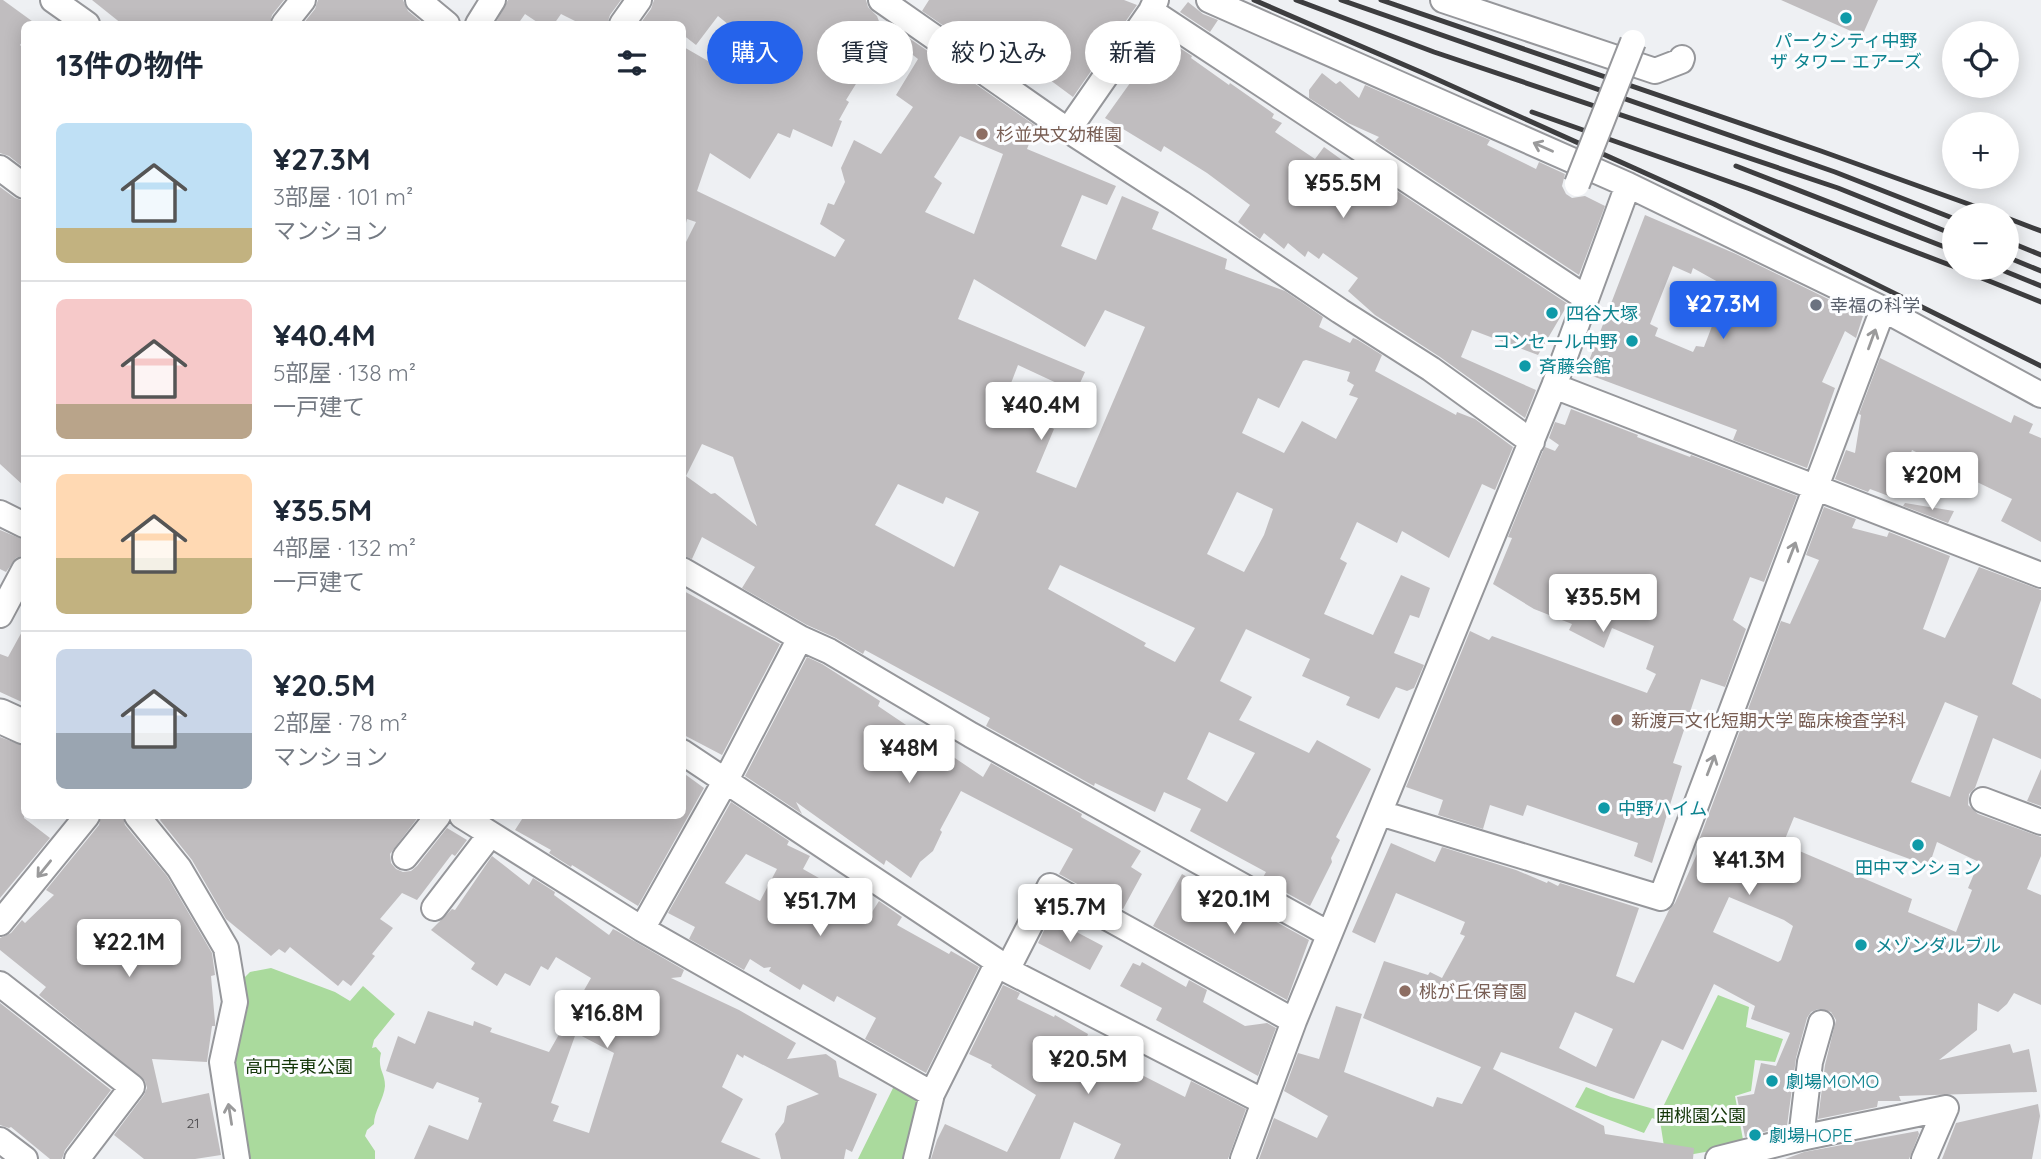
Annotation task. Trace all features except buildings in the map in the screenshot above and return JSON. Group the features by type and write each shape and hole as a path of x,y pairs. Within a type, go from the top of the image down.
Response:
{"street":[{"path":"53,0 83,21"},
{"path":"286,21 303,0"},
{"path":"418,0 443,21"},
{"path":"480,21 493,0"},
{"path":"624,21 639,0"},
{"path":"881,0 1340,312 1431,369 1532,442"},
{"path":"1209,0 1628,184 1883,309 2041,395"},
{"path":"1443,0 1655,71 1681,61 1682,58"},
{"path":"1069,129 1154,6 1586,298"},
{"path":"1577,184 1633,42"},
{"path":"0,167 21,184"},
{"path":"1243,1159 1329,934 1532,442 1628,184"},
{"path":"1380,813 1661,898 1883,309"},
{"path":"1554,386 2041,575"},
{"path":"0,513 21,524"},
{"path":"686,572 800,638 829,650 952,724 1329,934"},
{"path":"0,615 6,590 21,573"},
{"path":"642,929 726,780 800,638"},
{"path":"0,716 21,726"},
{"path":"686,755 1002,966 1264,1102"},
{"path":"1983,800 2041,822"},
{"path":"1,920 85,819"},
{"path":"139,819 179,868 226,948 235,1002 222,1062 237,1159"},
{"path":"405,857 436,819"},
{"path":"466,819 642,929 932,1094"},
{"path":"433,908 490,835"},
{"path":"916,1159 932,1094 1002,966 1050,886 1294,1021"},
{"path":"0,984 132,1087 77,1159"},
{"path":"1801,1138 1811,1062 1821,1023"},
{"path":"1718,1159 1801,1138 1946,1108 1924,1159"},
{"path":"0,1140 25,1159"}],"green space":[{"name":"高円寺東公園","path":"271,968 335,992 350,1001 363,986 395,1014 374,1040 372,1048 376,1047 381,1053 380,1063 385,1086 374,1124 365,1136 375,1151 375,1159 248,1159 232,1064 248,1007 245,1004 242,980 250,972"},
{"name":"囲桃園公園","path":"1718,995 1749,1007 1746,1027 1783,1039 1775,1062 1755,1060 1751,1091 1735,1096 1744,1145 1666,1159 1660,1121 1652,1118 1644,1133 1575,1107 1586,1087 1661,1111"},
{"path":"894,1086 921,1099 911,1159 858,1159"}],"railway":[{"path":"1254,0 1714,204 2041,366"},
{"path":"1296,0 1434,52 1838,188 1942,230"},
{"path":"1341,0 1835,172 1942,214"},
{"path":"1381,0 1966,203"},
{"path":"1532,112 1750,189 1942,262"},
{"path":"1736,166 1942,246"},
{"path":"2019,223 2041,231"},
{"path":"2019,246 2041,255"},
{"path":"2019,262 2041,271"},
{"path":"2019,277 2041,286"},
{"path":"1987,280 2041,302"}],"place":[{"name":"パークシティ中野 ザ タワー エアーズ","path":"1846,18"},
{"name":"杉並央文幼稚園","path":"982,134"},
{"name":"幸福の科学","path":"1816,305"},
{"name":"四谷大塚","path":"1552,313"},
{"name":"コンセール中野","path":"1632,341"},
{"name":"斉藤会館","path":"1525,366"},
{"name":"新渡戸文化短期大学 臨床検査学科","path":"1617,720"},
{"name":"中野ハイム","path":"1604,808"},
{"name":"田中マンション","path":"1918,845"},
{"name":"メゾンダルブル","path":"1861,945"},
{"name":"桃が丘保育園","path":"1405,991"},
{"name":"劇場MOMO","path":"1772,1081"},
{"name":"劇場HOPE","path":"1755,1135"}]}
